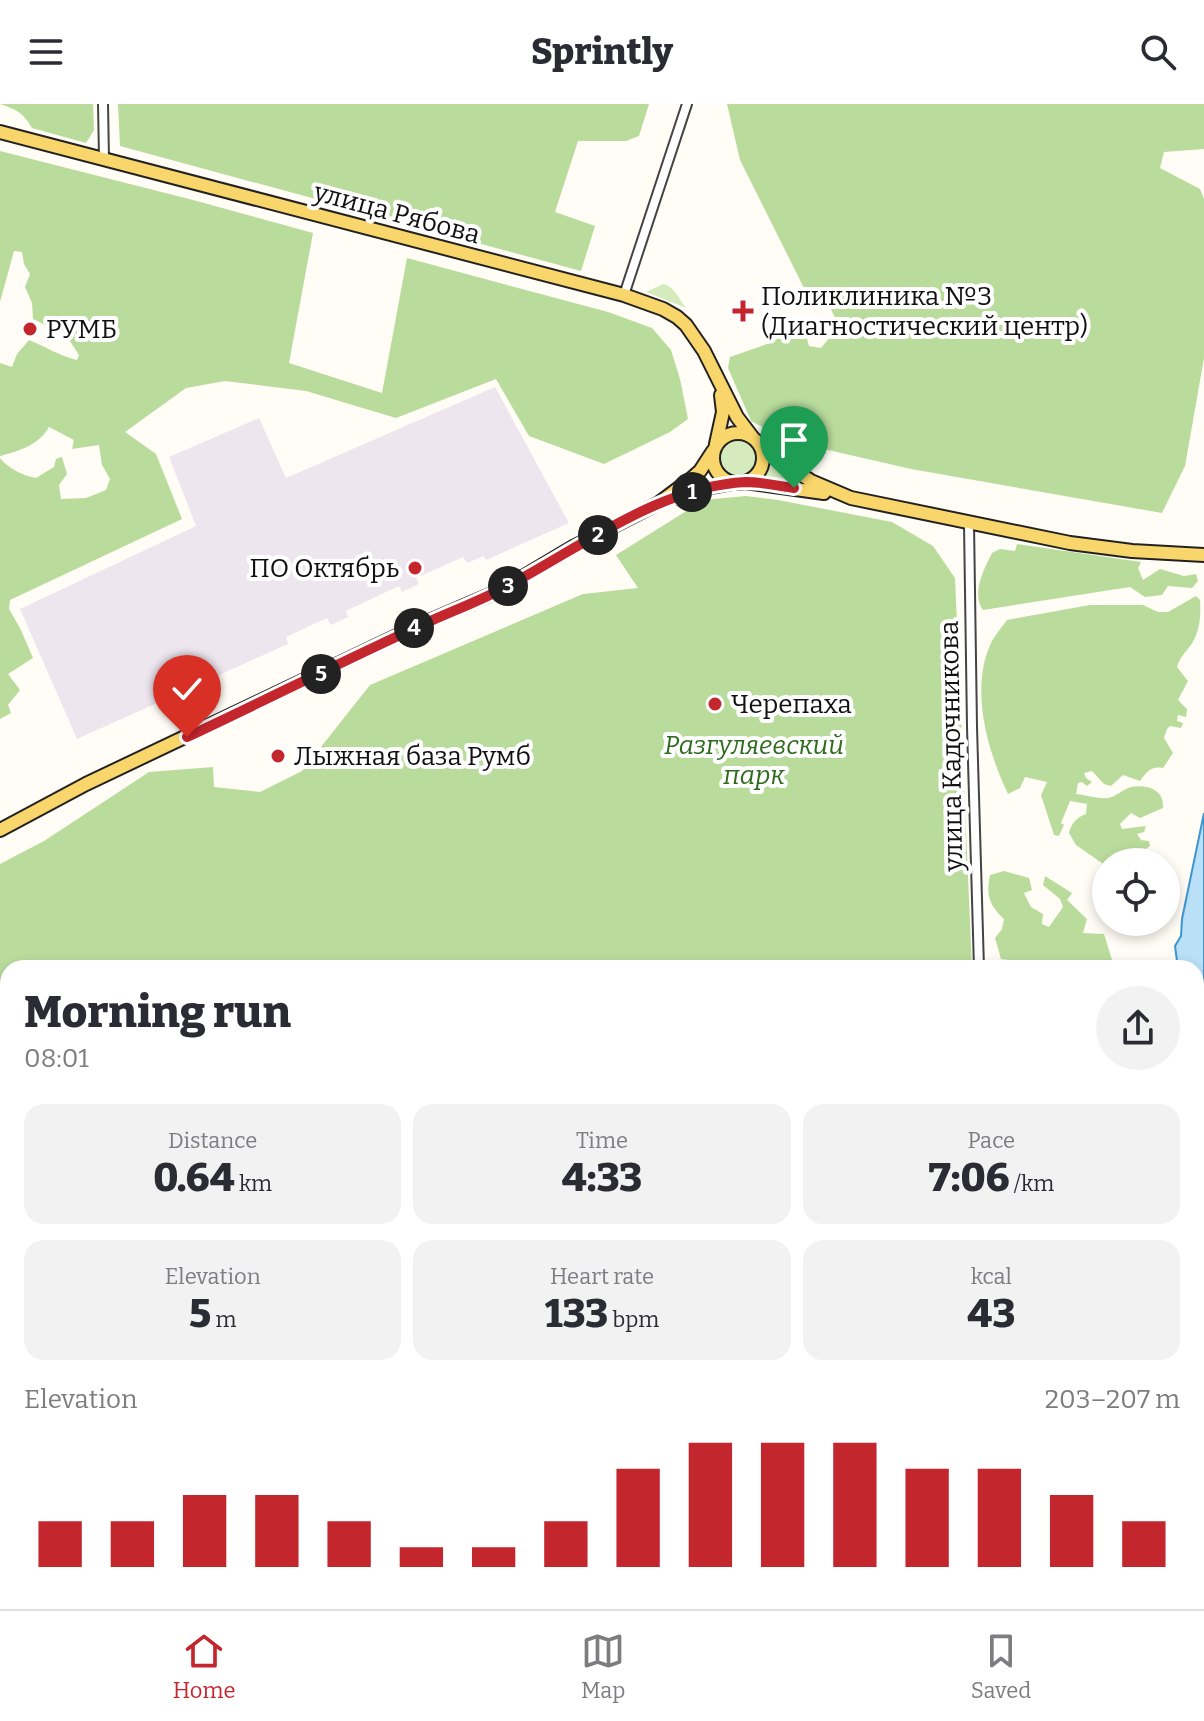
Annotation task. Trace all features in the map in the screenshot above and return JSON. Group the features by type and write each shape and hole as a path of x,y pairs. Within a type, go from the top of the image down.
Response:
{"main road":[{"name":"улица Рябова","path":"0,132 624,295 663,309 683,322 695,336 717,380"},
{"path":"717,380 742,425 755,440 811,481 851,498"},
{"path":"717,380 723,412 713,463 718,474 728,481 785,486 851,498 1039,538 1100,547 1204,555"},
{"path":"0,830 86,784 422,624 501,590 575,546 659,503 756,476 762,465 762,453 755,440 742,433 730,434 719,440 700,471 659,503"}],"street":[{"path":"103,104 104,159"},
{"path":"624,295 687,104"},
{"name":"улица Кадочникова","path":"969,523 979,960"}],"shaded area":[{"path":"495,387 569,523 486,560 484,556 467,563 463,557 416,578 419,584 402,592 399,586 346,611 348,617 331,625 327,618 286,637 288,644 77,739 20,609 196,526 169,457 259,418 286,478"}],"green space":[{"path":"0,104 93,104 94,130 86,143 32,128 18,112"},
{"path":"118,104 649,104 639,136 626,141 578,141 555,212 595,226 581,271 120,146"},
{"path":"727,104 1204,104 1204,149 1164,152 1160,168 1200,189 1204,199 1204,358 1185,466 1162,513 911,469 789,441 751,421 728,368 730,357 773,342 794,327 805,331 809,346 821,348 830,337 836,320 829,305 805,290 740,160"},
{"path":"0,151 313,233 289,363 382,393 407,258 608,312 652,328 671,350 688,419 670,432 604,464 529,436 496,379 396,418 306,391 225,381 186,388 125,432 156,454 182,519 10,600 9,609 33,658 8,674 20,690 8,705 11,713 0,719 0,458 16,471 36,478 54,467 56,459 62,457 67,474 59,485 61,499 86,498 106,490 110,479 102,465 99,445 72,449 74,440 49,427 34,443 0,456 0,363 12,367 17,354 29,340 77,360 79,355 66,335 33,319 32,303 25,287 30,274 22,252 14,251 0,302"},
{"path":"663,284 674,290 686,308 646,292"},
{"path":"737,438 751,444 757,458 751,472 737,478 723,472 717,458 723,444"},
{"path":"769,459 804,484 760,478"},
{"name":"Разгуляевский парк","path":"746,496 892,522 933,546 955,578 972,960 0,960 0,864 44,841 149,772 213,767 214,787 260,792 302,771 370,685 583,594 638,588 616,555 704,500"},
{"path":"1017,544 1141,562 1138,568 1143,580 1160,569 1184,576 1196,574 1198,581 1192,588 1168,586 1162,595 1145,597 1130,587 983,610 978,589 992,553 1000,549 1015,551"},
{"path":"1196,596 1200,600 1198,629 1177,667 1188,681 1178,700 1187,709 1186,717 1178,715 1177,721 1183,723 1181,728 1170,726 1164,738 1173,753 1163,768 1150,770 1140,781 1123,775 1111,786 1104,784 1092,771 1084,773 1092,782 1087,786 1078,783 1076,794 1108,798 1125,789 1143,786 1158,793 1163,808 1140,818 1131,813 1120,824 1122,829 1146,826 1144,832 1137,834 1141,840 1149,841 1147,848 1092,848 1092,856 1076,845 1069,833 1075,821 1086,814 1087,804 1070,801 1059,836 1054,835 1041,795 1047,782 1025,777 1020,788 1008,794 993,758 984,718 981,698 985,659 992,641 1007,620 1090,605 1143,605 1158,612 1168,612"},
{"path":"1004,871 1029,878 1032,890 1024,893 1031,907 1043,914 1042,924 1049,927 1063,907 1060,899 1043,885 1045,876 1072,893 1067,900 1087,919 1083,933 1105,936 1112,960 1001,959 995,938 1002,929 1004,919 992,904 988,889 990,875"}],"water":[{"path":"1204,813 1204,960 1177,960 1175,946 1181,936"}],"place":[{"name":"Поликлиника №3 (Диагностический центр)","path":"743,311"},
{"name":"РУМБ","path":"30,329"},
{"name":"ПО Октябрь","path":"415,568"},
{"name":"Черепаха","path":"715,704"},
{"name":"Лыжная база Румб","path":"278,756"}],"route":[{"path":"187,737 422,624 501,590 575,546 659,503 733,483 794,488"}]}
